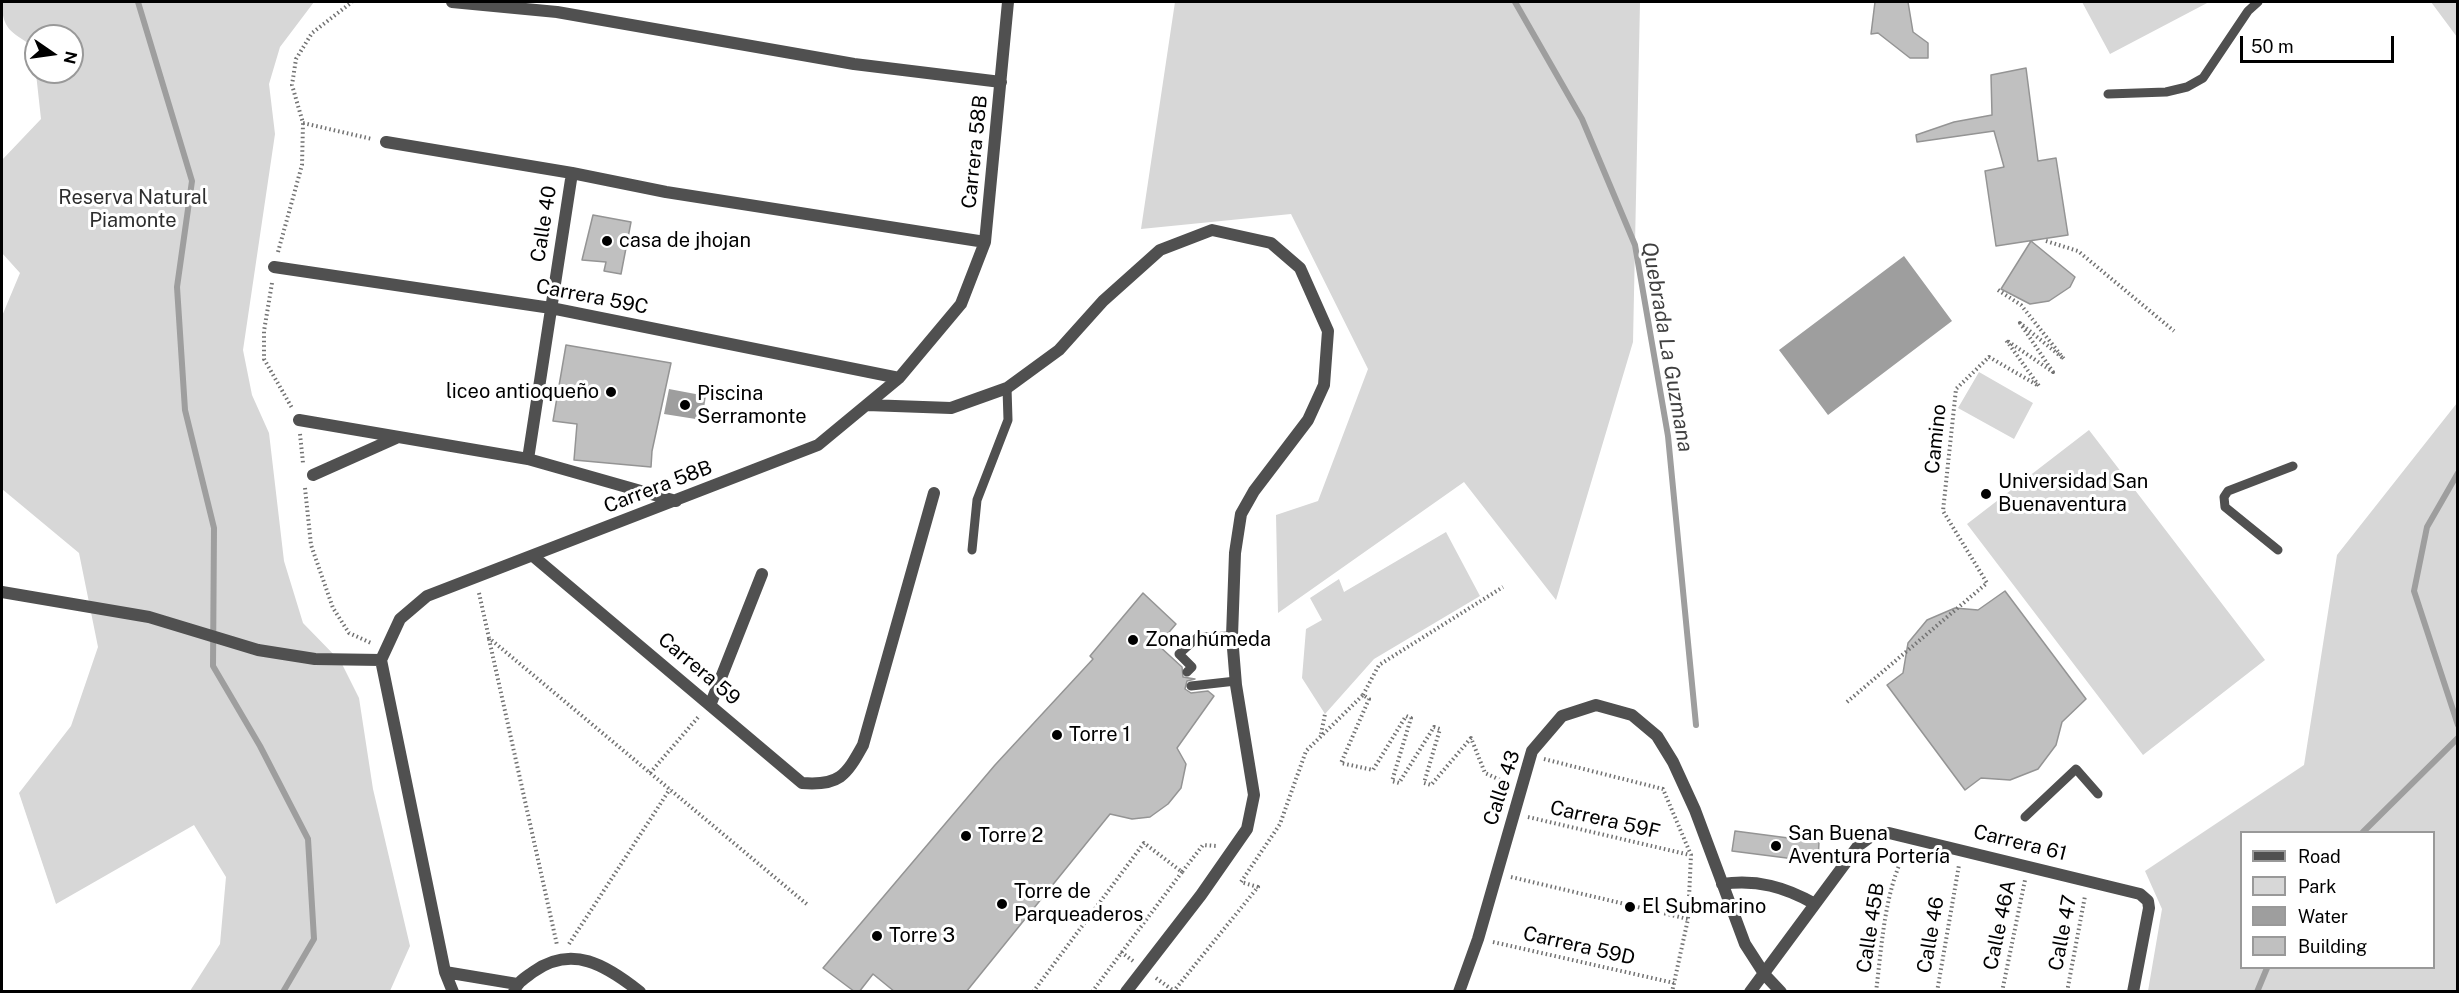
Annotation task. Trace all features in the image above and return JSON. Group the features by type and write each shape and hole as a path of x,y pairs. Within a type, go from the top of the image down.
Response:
{"street":[{"path":"452,2 557,12 854,64 1001,82"},
{"name":"Carrera 58B","path":"384,654 399,619 427,596 818,445 899,378 961,304 985,242 1008,2"},
{"path":"386,142 572,173 666,192 985,242"},
{"name":"Calle 40","path":"528,459 572,173"},
{"path":"867,405 951,408 1007,388 1059,351 1103,301 1160,250 1212,230 1271,243 1300,268 1328,331 1324,386 1308,420 1254,491 1241,514 1235,553 1232,636 1236,681 1254,795 1247,829 1201,895 1126,992"},
{"name":"Carrera 59C","path":"274,267 551,309 899,378"},
{"path":"299,420 528,459 676,501"},
{"path":"309,476 398,437"},
{"name":"Carrera 59","path":"533,556 802,783 825,785 848,774 863,745 934,493"},
{"path":"711,704 762,574"},
{"path":"2,592 92,606 176,624 258,650 315,658 384,654 444,972 453,992"},
{"name":"Calle 43","path":"1459,992 1478,939 1512,814 1531,756 1562,716 1596,705 1632,715 1657,736 1673,762 1695,810 1745,944 1765,975 1782,992"},
{"name":"Carrera 61","path":"1815,904 1858,846 1873,835 1889,833 2140,894 2148,901 2148,908 2133,992"},
{"path":"1722,884 1739,881 1766,883 1791,891 1815,904 1765,975 1750,992"},
{"path":"444,972 515,988 546,963 560,958 579,958 622,977 640,992"}],"lane":[{"path":"2108,94 2166,92 2187,87 2203,78 2248,11 2258,2"},
{"path":"972,550 977,500 1008,420 1007,388"},
{"path":"2278,550 2225,507 2224,498 2228,490 2293,466"},
{"path":"1187,672 1192,667 1179,654 1198,637 1232,636"},
{"path":"1191,686 1236,681"},
{"path":"2025,817 2076,769 2098,794"}],"path":[{"path":"303,466 299,420 264,359 264,331 274,267 302,165 303,123 292,85 296,59 312,33 352,2"},
{"path":"303,123 386,142"},
{"path":"2046,241 2078,251 2174,331"},
{"name":"Camino","path":"1847,702 1987,583 1943,511 1956,389 1989,357 2039,386 2006,340 2053,372 2020,322 2064,359 2021,305 1998,290"},
{"path":"309,476 311,545 333,608 349,633 384,654"},
{"path":"475,577 560,958"},
{"path":"1174,991 1258,887 1241,882 1280,824 1306,751 1363,695 1379,665 1503,587"},
{"path":"489,638 809,906"},
{"path":"1363,695 1369,699 1341,763 1373,770 1406,716 1411,718 1392,781 1398,783 1434,727 1440,729 1424,783 1431,785 1471,738 1485,773 1520,789"},
{"path":"650,773 711,704"},
{"path":"1321,735 1325,714"},
{"path":"1531,756 1663,789 1691,855 1688,919 1672,992"},
{"path":"560,958 670,789"},
{"name":"Carrera 59F","path":"1512,814 1691,855"},
{"path":"1092,992 1203,845 1217,846 1222,837"},
{"name":"Calle 45B","path":"1876,992 1887,912 1897,869 1912,838"},
{"path":"1033,992 1144,843 1182,872"},
{"name":"Calle 46","path":"1937,992 1961,849"},
{"name":"Calle 46A","path":"2002,992 2028,865"},
{"path":"1496,873 1688,919"},
{"name":"Calle 47","path":"2067,992 2088,880"},
{"name":"Carrera 59D","path":"1478,939 1674,983"}],"green space":[{"name":"Reserva Natural Piamonte","path":"2,2 314,2 280,47 269,84 275,134 243,350 252,395 269,433 284,561 303,623 341,662 359,698 373,789 410,946 390,991 190,991 220,944 226,877 194,825 56,904 19,793 71,726 98,647 79,553 2,489 2,316 20,273 2,253 2,160 41,119 37,84 84,84 84,24 24,24 24,40 9,29 4,18"},
{"path":"1175,2 1640,2 1633,342 1556,600 1464,482 1278,613 1276,515 1318,501 1368,369 1291,214 1141,229"},
{"path":"2082,2 2209,2 2110,54"},
{"path":"2431,2 2457,2 2457,37"},
{"path":"1979,372 2033,403 2014,439 1958,408"},
{"path":"2457,403 2457,991 2148,991 2162,909 2145,871 2304,765 2337,555"},
{"path":"2089,430 2265,660 2143,755 1967,524"},
{"path":"1446,532 1480,596 1374,659 1325,714 1302,678 1306,629 1322,620 1310,598 1339,579 1344,592"}],"water":[{"path":"1904,256 1952,321 1828,415 1779,350"},
{"name":"Piscina Serramonte","path":"669,389 706,396 702,420 664,414"}],"building":[{"path":"1875,2 1908,2 1913,32 1928,43 1928,58 1910,58 1878,33 1871,34"},
{"path":"2026,68 2038,161 2056,158 2068,235 1996,246 1985,171 2004,167 1994,131 1917,142 1916,135 1954,122 1992,115 1991,75"},
{"name":"casa de jhojan","path":"593,215 631,222 621,274 604,271 606,262 582,260"},
{"path":"2031,241 2075,277 2070,287 2049,301 2030,304 2001,289"},
{"name":"liceo antioqueño","path":"566,345 671,363 652,451 651,467 574,460 577,424 553,421"},
{"path":"2005,591 2086,699 2062,722 2056,745 2038,769 2010,780 1981,778 1965,790 1887,685 1903,673 1908,643 1927,620 1955,608 1978,610"},
{"path":"1143,593 1176,624 1158,645 1182,667 1183,677 1195,679 1187,681 1185,689 1191,693 1208,691 1214,696 1177,748 1186,764 1181,788 1168,804 1150,817 1132,819 1110,814 966,992 895,992 873,974 859,992 855,992 823,968 995,765 1093,659 1090,656"},
{"name":"San Buena Aventura Portería","path":"1735,831 1819,842 1818,862 1732,851"}],"waterway":[{"path":"138,2 192,181 177,287 185,410 214,528 213,666 260,746 308,839 314,939 283,992"},
{"name":"Quebrada La Guzmana","path":"1515,2 1582,119 1635,245 1668,436 1696,725"},
{"path":"2458,473 2427,527 2414,591 2458,725"},
{"path":"2364,831 2458,738"},
{"path":"2257,992 2267,969"}],"place":[{"name":"casa de jhojan","path":"607,241"},
{"name":"liceo antioqueño","path":"611,392"},
{"name":"Piscina Serramonte","path":"685,405"},
{"name":"Universidad San Buenaventura","path":"1986,494"},
{"name":"Zona húmeda","path":"1133,640"},
{"name":"Torre 1","path":"1057,735"},
{"name":"Torre 2","path":"966,836"},
{"name":"San Buena Aventura Portería","path":"1776,846"},
{"name":"Torre de Parqueaderos","path":"1002,904"},
{"name":"El Submarino","path":"1630,907"},
{"name":"Torre 3","path":"877,936"}]}
